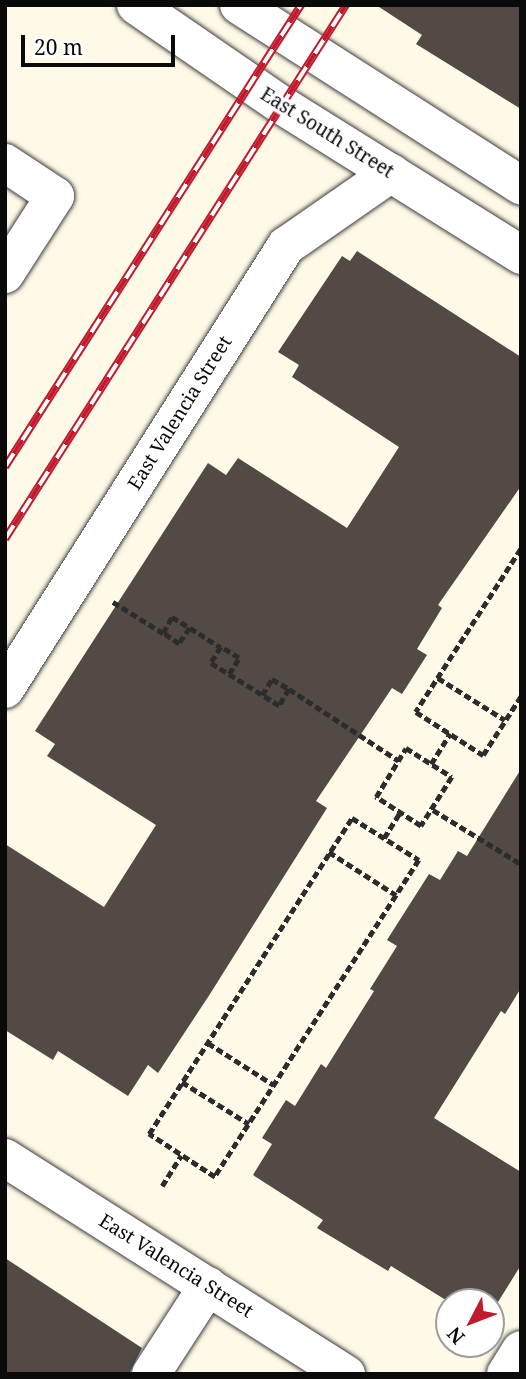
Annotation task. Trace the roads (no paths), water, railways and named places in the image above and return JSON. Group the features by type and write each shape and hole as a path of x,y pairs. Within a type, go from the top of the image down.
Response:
{"street":[{"name":"East South Street","path":"136,5 283,106 521,256"},
{"path":"239,5 521,185"},
{"path":"5,163 55,196 5,274"},
{"name":"East Valencia Street","path":"5,689 286,246 391,173"},
{"name":"East Valencia Street","path":"5,1158 346,1374"},
{"path":"150,1374 208,1286"},
{"path":"506,1374 521,1350"}],"railway":[{"path":"5,467 301,5"},
{"path":"5,539 346,5"}]}
